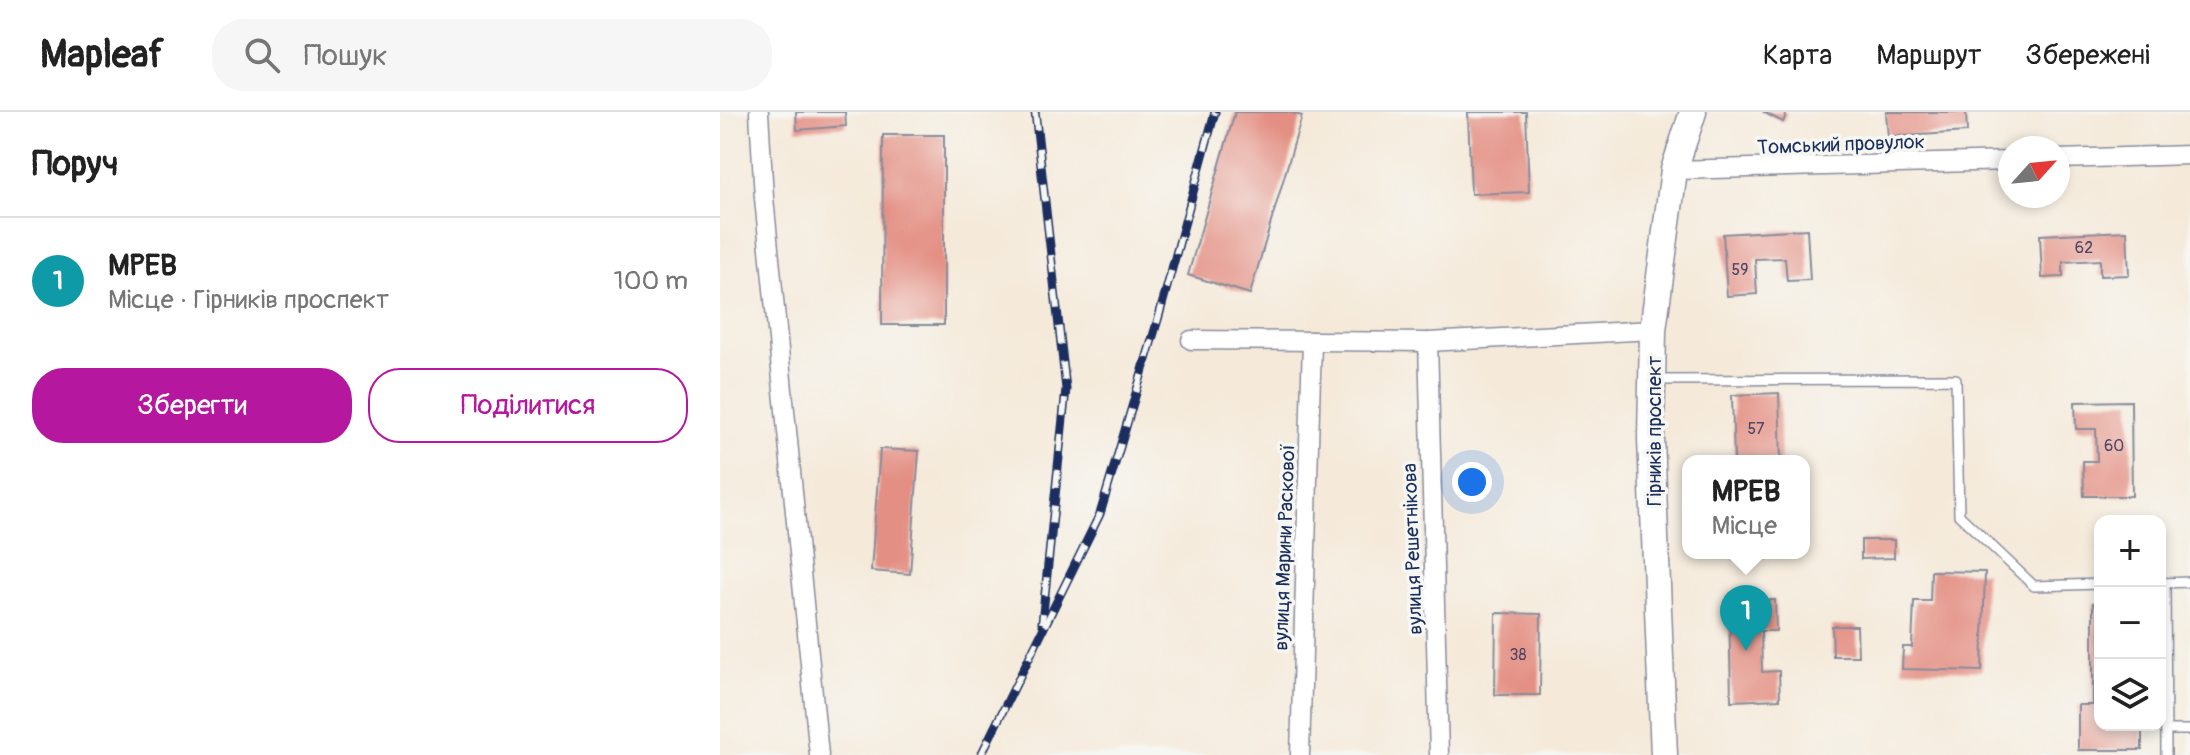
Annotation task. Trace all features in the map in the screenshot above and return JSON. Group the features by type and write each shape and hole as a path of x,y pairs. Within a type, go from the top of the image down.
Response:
{"main road":[{"name":"Гірників проспект","path":"1664,755 1651,439 1653,330 1674,170 1693,112"}],"street":[{"path":"759,112 764,198 819,755"},
{"path":"2070,159 2190,155"},
{"name":"Томський провулок","path":"1674,170 1998,161"},
{"path":"1191,340 1428,342 1653,330"},
{"name":"вулиця Марини Раскової","path":"1300,755 1312,341"},
{"name":"вулиця Решетнікова","path":"1428,342 1439,755"}],"lane":[{"path":"1652,380 1956,379 1959,515 2034,586 2094,584"},
{"path":"2166,583 2190,582"},
{"path":"2162,587 2164,659"},
{"path":"2166,730 2190,730"},
{"path":"2166,731 2166,755"}],"building":[{"path":"796,112 845,112 846,126 797,130"},
{"path":"1235,112 1289,112 1302,116 1250,294 1188,275"},
{"path":"1468,112 1526,112 1529,192 1471,194"},
{"path":"1763,112 1787,112 1783,122"},
{"path":"1886,112 1966,112 1967,132 1888,137"},
{"path":"883,135 944,135 944,325 882,325"},
{"path":"1807,229 1810,280 1787,281 1785,258 1755,259 1757,294 1727,296 1723,234"},
{"path":"2127,231 2129,275 2100,276 2100,260 2063,262 2063,277 2042,278 2040,235"},
{"path":"1779,393 1781,455 1734,455 1732,395"},
{"path":"2131,401 2132,496 2084,496 2083,461 2097,461 2096,429 2076,429 2075,402"},
{"path":"880,449 919,451 910,574 871,571"},
{"path":"1861,540 1894,540 1894,558 1861,559"},
{"path":"1931,571 1985,572 1982,671 1902,669 1903,647 1912,647 1914,601 1930,601"},
{"path":"1775,600 1776,631 1761,631 1762,672 1779,671 1780,699 1731,701 1729,601"},
{"path":"2094,603 2094,731 2142,731 2142,750 2078,750 2078,705 2093,705"},
{"path":"1496,613 1541,614 1540,695 1495,695"},
{"path":"1832,626 1857,626 1858,656 1833,656"}],"railway":[{"path":"1035,112 1066,389 1042,623"},
{"path":"981,755 1100,514 1215,112"}],"place":[{"name":"МРЕВ","path":"1746,651"}]}
